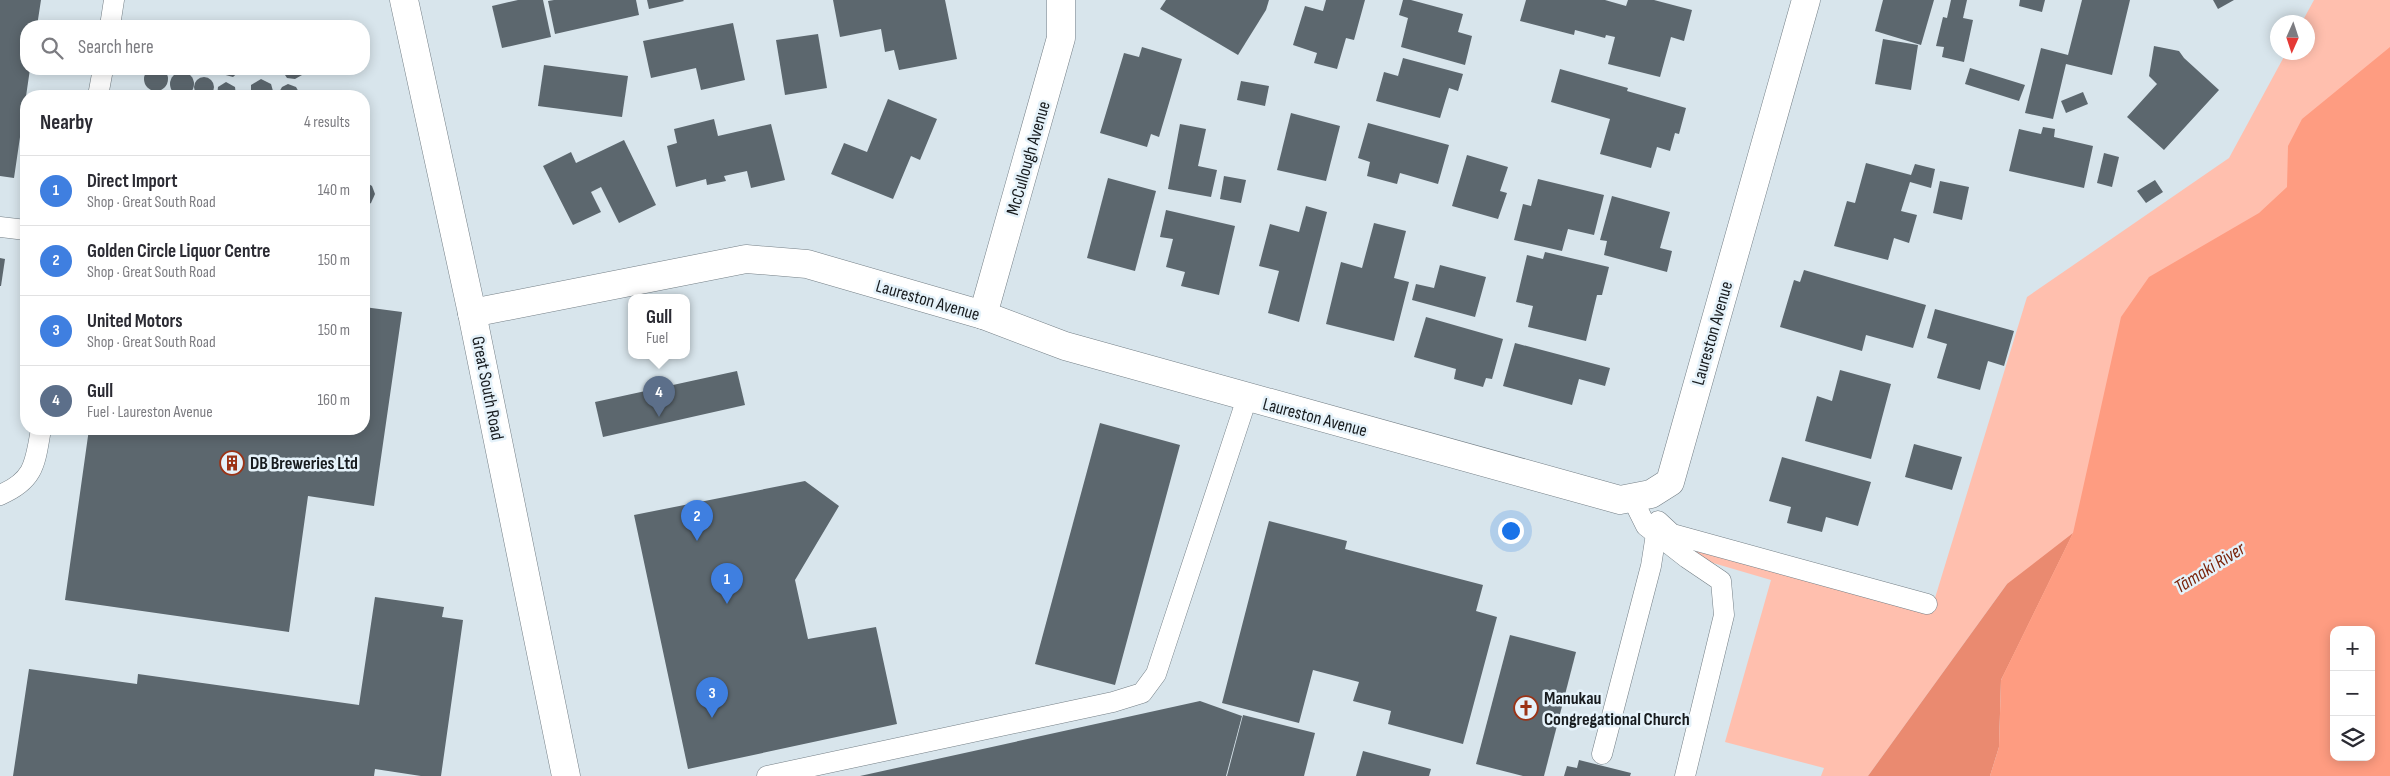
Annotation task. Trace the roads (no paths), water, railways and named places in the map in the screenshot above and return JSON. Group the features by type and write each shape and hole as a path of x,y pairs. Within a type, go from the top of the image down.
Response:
{"street":[{"name":"Great South Road","path":"404,0 472,313 566,776"},
{"name":"McCullough Avenue","path":"983,315 1062,38 1061,0"},
{"name":"Laureston Avenue","path":"472,313 746,259 807,264 983,315 1065,346 1620,500 1651,494 1670,482 1806,0"}],"lane":[{"path":"111,20 114,0"},
{"path":"99,90 102,75"},
{"path":"0,227 20,229"},
{"path":"766,776 1113,702 1142,693 1156,674 1247,398"},
{"path":"0,495 22,483 35,466 40,435"},
{"path":"1632,498 1646,526 1687,558 1721,581 1724,615 1684,776"},
{"path":"1632,498 1672,534 1927,604"},
{"path":"1602,754 1651,566 1656,534"}],"water":[{"name":"Tāmaki River","path":"2390,47 2390,776 1990,776 1999,747 2001,680 2073,533 2121,317 2149,277 2259,213 2287,187 2288,146 2302,119"}],"place":[{"name":"Gull","path":"659,417"},
{"name":"DB Breweries Ltd","path":"232,463"},
{"name":"Golden Circle Liquor Centre","path":"697,541"},
{"name":"Direct Import","path":"727,604"},
{"name":"Manukau Congregational Church","path":"1526,708"},
{"name":"United Motors","path":"712,718"}]}
